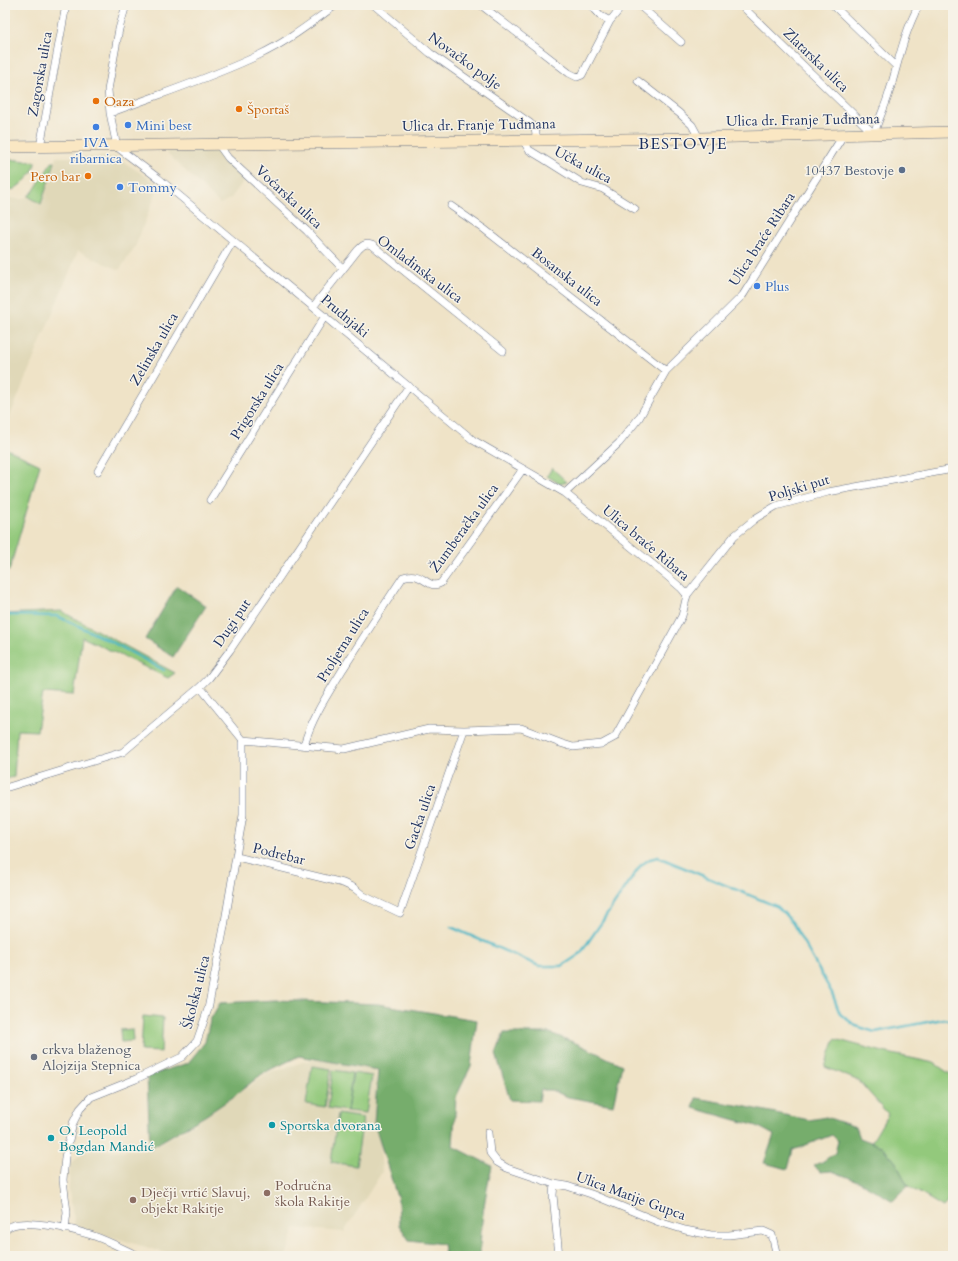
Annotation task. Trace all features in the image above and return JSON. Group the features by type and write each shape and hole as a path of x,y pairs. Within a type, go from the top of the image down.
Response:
{"main road":[{"name":"Ulica dr. Franje Tuđmana","path":"5,147 117,147 218,144 699,138 953,132"}],"street":[{"name":"Zagorska ulica","path":"40,147 66,5"},
{"path":"117,147 110,113 108,90 118,29 126,5"},
{"path":"110,113 233,67 261,54 301,30 336,5"},
{"name":"Novačko polje","path":"374,5 430,53 530,123 535,129 537,140"},
{"path":"481,5 569,73 577,77 582,75 610,21 623,5"},
{"path":"591,5 601,16 610,21"},
{"path":"639,5 681,42"},
{"name":"Zlatarska ulica","path":"741,5 874,134"},
{"path":"833,5 896,66"},
{"path":"874,134 879,116 889,94 896,66 918,5"},
{"path":"638,82 692,125 699,138"},
{"name":"Ulica braće Ribara","path":"242,740 344,749 429,729 464,730 521,728 573,747 602,744 615,737 682,616 687,595 681,588 565,493 619,443 639,418 666,371 742,295 844,134"},
{"name":"Učka ulica","path":"523,140 530,150 582,183 603,189 635,209"},
{"name":"Voćarska ulica","path":"218,144 228,158 307,231 343,269"},
{"name":"Prudnjaki","path":"117,147 158,178 473,440 565,493"},
{"name":"Bosanska ulica","path":"451,206 484,229 666,371"},
{"name":"Zelinska ulica","path":"98,471 233,241"},
{"name":"Omladinska ulica","path":"313,307 363,245 372,245 503,351"},
{"name":"Prigorska ulica","path":"210,500 325,316"},
{"name":"Dugi put","path":"5,788 123,752 200,687 209,678 230,650 409,386"},
{"name":"Žumberačka ulica","path":"419,576 431,585 441,583 523,469"},
{"name":"Poljski put","path":"687,595 734,536 756,518 776,506 828,492 953,469"},
{"name":"Proljetna ulica","path":"304,745 309,728 321,704 375,619 404,577 411,574 419,576"},
{"path":"200,687 242,740"},
{"name":"Gacka ulica","path":"400,913 464,730"},
{"name":"Podrebar","path":"242,740 243,816 237,857 343,883 354,888 364,896 400,913"},
{"name":"Školska ulica","path":"65,1229 67,1212 63,1180 65,1157 73,1123 80,1109 91,1097 136,1079 182,1057 197,1041 208,1009 237,857"},
{"path":"488,1133 490,1153 497,1162 507,1168 554,1184 553,1195 559,1256"},
{"name":"Ulica Matije Gupca","path":"554,1184 567,1186 591,1194 659,1222 685,1230 729,1235 763,1231 772,1235 777,1256"},
{"path":"5,1230 15,1224 40,1224 92,1236 139,1256"}],"shaded area":[{"path":"163,149 215,149 245,179 231,198 220,204"},
{"path":"56,157 116,157 159,185 135,247 119,270 78,251 5,428 5,197 22,199 28,196 41,204"},
{"path":"374,1057 382,1172 344,1232 295,1228 286,1256 176,1256 75,1226 69,1189 70,1164 84,1151 149,1150 193,1125 267,1074 306,1061"}],"green space":[{"path":"9,159 35,162 33,171 30,175 19,186 11,191 5,189 5,177 9,177 9,173 5,171 5,160"},
{"path":"52,162 55,162 41,204 28,196 33,192"},
{"path":"5,448 40,465 9,571 5,570"},
{"path":"552,468 567,482 560,484 547,476"},
{"path":"177,586 206,606 173,657 145,639"},
{"path":"61,611 175,673 168,678 82,637 74,695 43,693 37,731 17,730 14,777 5,779 5,614"},
{"path":"276,1000 378,1004 477,1020 471,1066 456,1097 453,1146 492,1166 483,1211 480,1256 445,1256 443,1244 409,1240 399,1225 398,1200 374,1123 378,1070 299,1056 262,1074 233,1097 205,1116 150,1148 147,1076 188,1063 205,1042 210,1020 220,1003"},
{"path":"143,1016 163,1018 161,1052 141,1051"},
{"path":"132,1029 133,1041 121,1042 120,1030"},
{"path":"504,1033 550,1033 578,1044 622,1065 613,1105 568,1097 551,1090 541,1090 539,1101 510,1100 496,1054"},
{"path":"835,1039 883,1052 934,1063 953,1076 953,1196 943,1207 908,1186 895,1161 881,1146 871,1143 888,1114 859,1081 825,1067"},
{"path":"312,1066 331,1069 325,1107 306,1104"},
{"path":"333,1070 352,1073 347,1111 328,1108"},
{"path":"353,1073 372,1076 366,1113 347,1111"},
{"path":"696,1098 809,1120 826,1117 856,1127 860,1138 881,1146 895,1161 908,1186 893,1201 860,1182 832,1171 820,1172 814,1165 822,1162 835,1153 838,1141 832,1135 793,1150 788,1169 764,1163 774,1135 757,1126 693,1108"},
{"path":"338,1114 363,1118 356,1166 331,1162"}],"waterway":[{"path":"5,615 57,616 108,640 164,670"},
{"path":"451,927 539,966 562,966 580,954 641,865 650,859 658,857 778,907 792,922 832,993 840,1014 856,1026 875,1032 943,1019 953,1021"}],"place":[{"name":"Oaza","path":"96,101"},
{"name":"Športaš","path":"239,109"},
{"name":"Mini best","path":"128,125"},
{"name":"IVA ribarnica","path":"96,127"},
{"name":"10437 Bestovje","path":"902,170"},
{"name":"Pero bar","path":"88,176"},
{"name":"Tommy","path":"120,187"},
{"name":"Plus","path":"757,286"},
{"name":"crkva blaženog Alojzija Stepnica","path":"34,1057"},
{"name":"Sportska dvorana","path":"272,1125"},
{"name":"O. Leopold Bogdan Mandić","path":"51,1138"},
{"name":"Područna škola Rakitje","path":"267,1193"},
{"name":"Dječji vrtić Slavuj, objekt Rakitje","path":"133,1200"}],"district":[{"name":"BESTOVJE","path":"683,144"}]}
